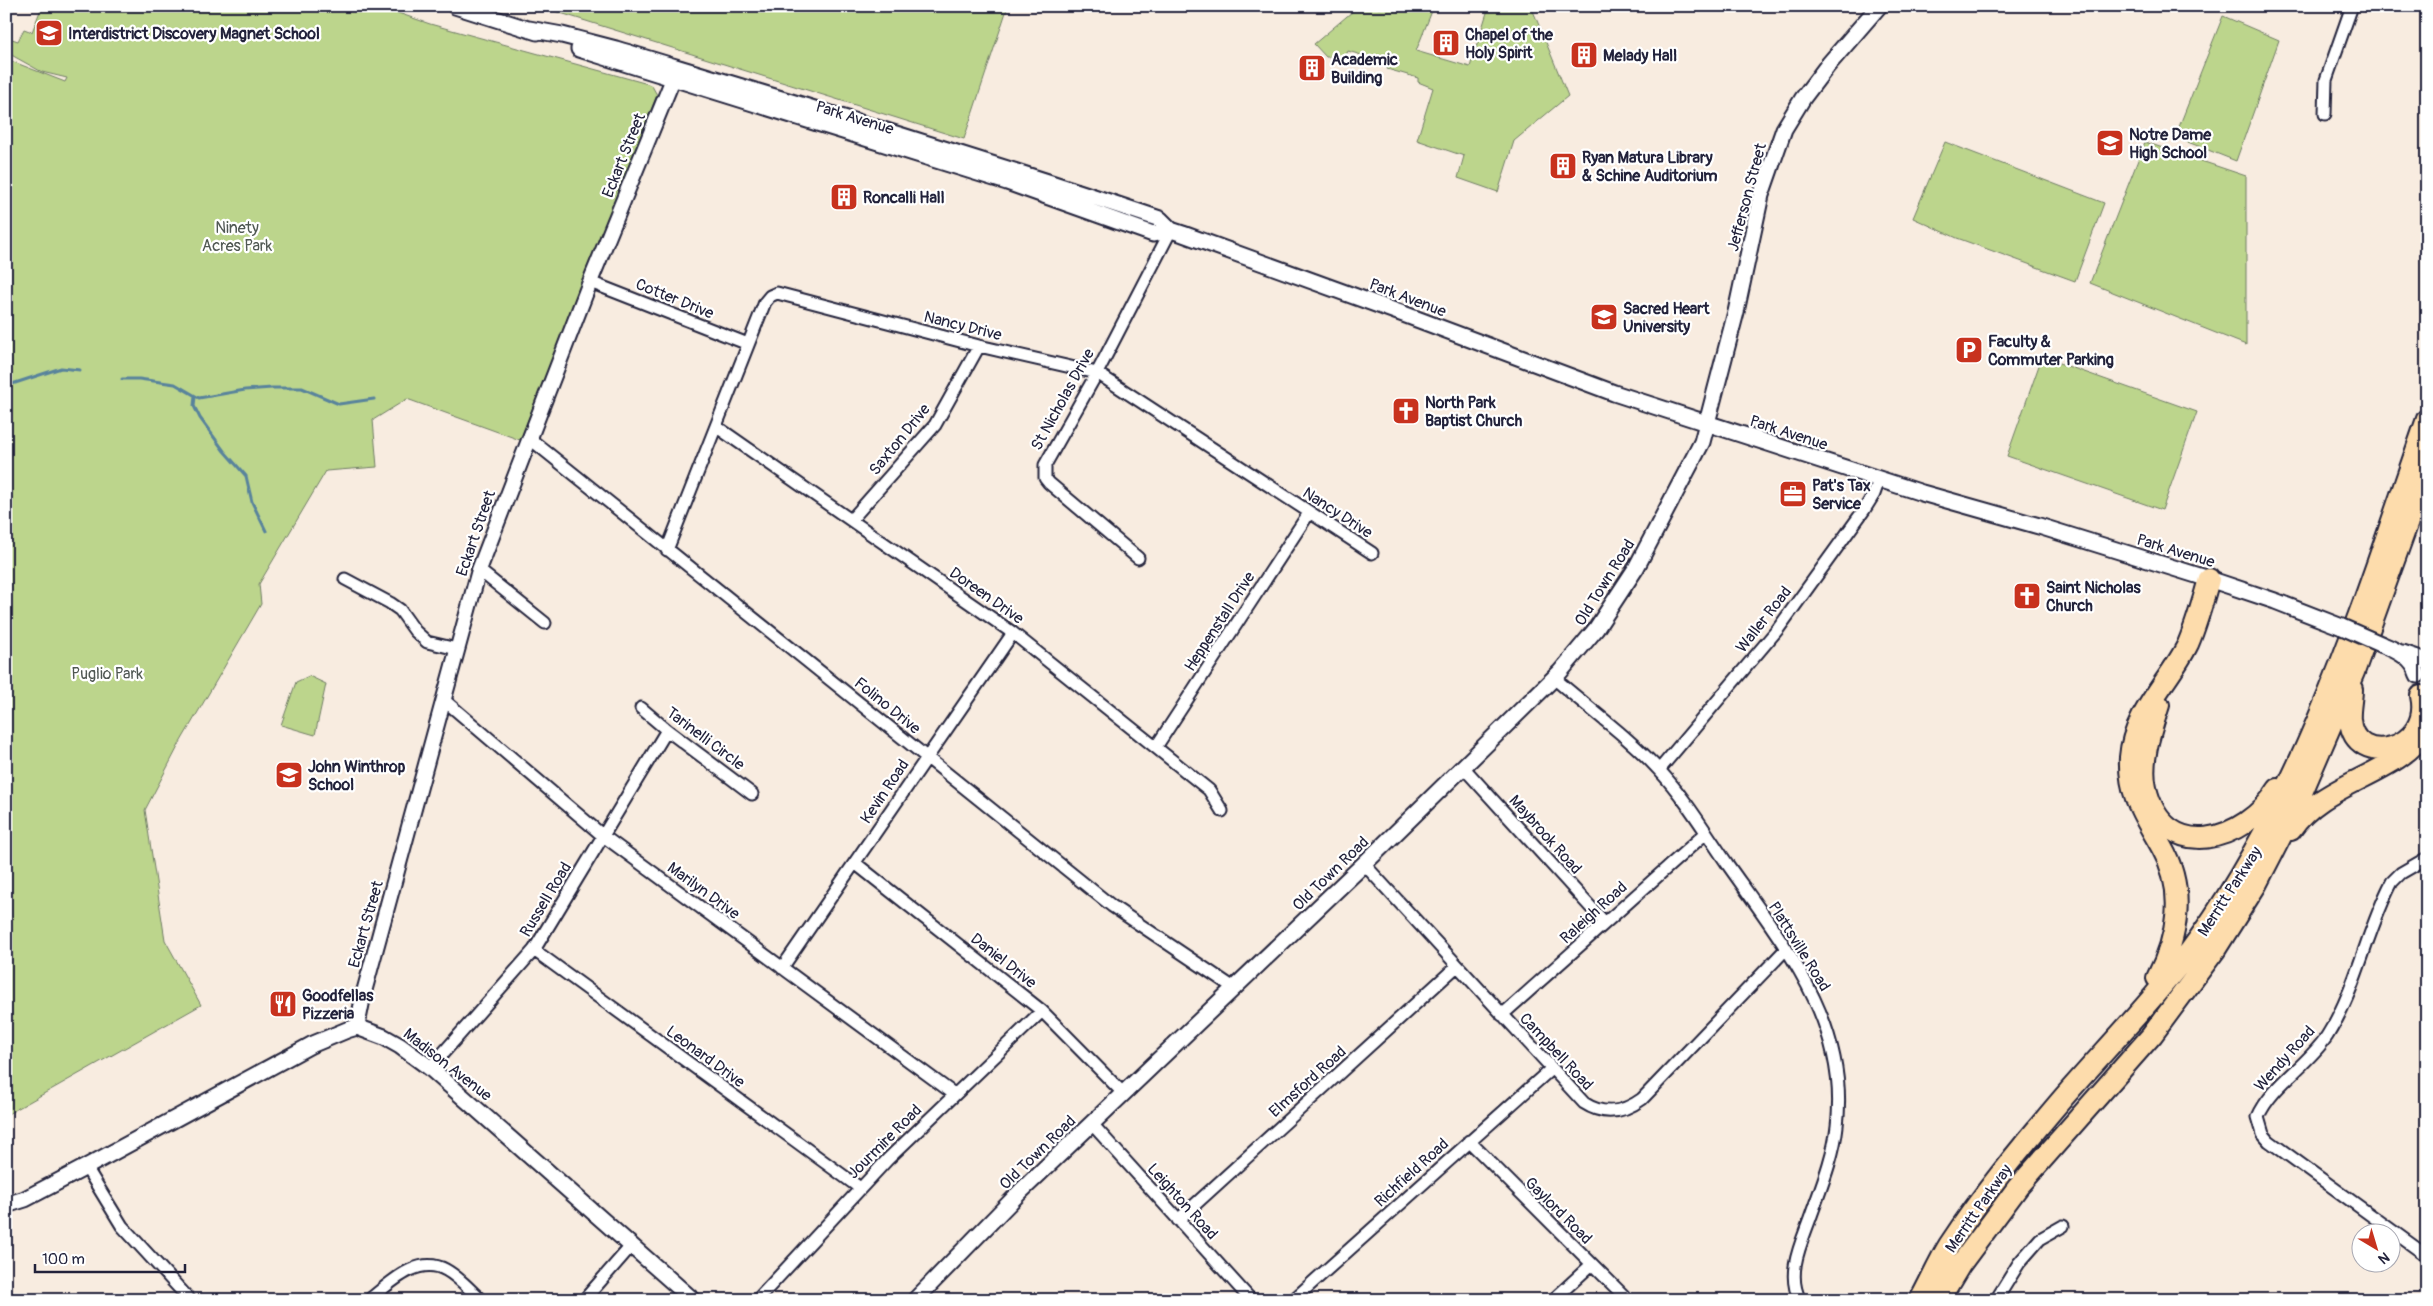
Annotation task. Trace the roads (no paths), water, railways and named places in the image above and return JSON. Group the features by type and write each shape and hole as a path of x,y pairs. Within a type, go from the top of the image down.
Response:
{"highway":[{"name":"Merritt Parkway","path":"1920,1300 1948,1247 1999,1176 2064,1097 2160,989 2199,938 2238,880 2281,803 2337,673 2427,419"},
{"name":"Merritt Parkway","path":"1939,1300 1960,1265 2018,1187 2152,1036 2215,950 2256,884 2294,810 2354,672 2427,469"},
{"path":"2131,1023 2168,957 2175,932 2177,898 2175,881 2163,849 2142,816 2132,785 2130,756 2136,730 2143,716 2188,644 2209,579"},
{"path":"2354,672 2350,720 2354,733 2362,742 2371,747 2383,750 2396,747 2408,739 2419,726 2424,708 2424,698"},
{"path":"2166,681 2146,751 2146,786 2156,812 2167,825 2182,834 2190,837 2216,837 2238,828 2250,820 2275,794 2311,736"},
{"path":"2256,884 2298,819 2342,786 2402,756 2419,742 2427,729"}],"main road":[{"name":"Park Avenue","path":"455,6 529,29 562,35 1076,206 1152,234 1171,230"},
{"name":"Jefferson Street","path":"1707,425 1736,312 1761,195 1777,145 1803,98 1879,6"},
{"name":"Park Avenue","path":"675,74 948,148 1160,218 1171,230 1406,315 1548,370 1707,425 1879,480 2209,579 2274,601 2401,653 2416,668 2422,671"},
{"path":"948,148 948,164"},
{"name":"Old Town Road","path":"915,1300 1020,1191 1364,864 1554,678 1590,637 1620,595 1702,442 1707,425"},
{"name":"Park Avenue","path":"2401,653 2408,653 2427,661"},
{"path":"2422,671 2416,686 2424,698"},
{"path":"6,1205 25,1199 312,1045 357,1028"},
{"name":"Madison Avenue","path":"357,1028 372,1032 400,1046 430,1068 693,1300"}],"street":[{"path":"2325,114 2326,80 2352,6"},
{"name":"Eckart Street","path":"357,1028 364,992 479,570 590,282 675,74"},
{"name":"St Nicholas Drive","path":"1138,558 1045,478 1045,465 1097,372 1171,230"},
{"name":"Cotter Drive","path":"590,282 748,344"},
{"name":"Nancy Drive","path":"668,550 765,302 770,296 777,293 979,346 1097,372 1372,553"},
{"name":"Saxton Drive","path":"851,520 935,425 979,346"},
{"name":"Doreen Drive","path":"717,427 1013,633 1209,790 1222,810"},
{"name":"Folino Drive","path":"529,438 1112,906 1234,988"},
{"name":"Waller Road","path":"1659,770 1778,629 1864,510 1874,494 1879,480"},
{"name":"Heppenstall Drive","path":"1156,747 1309,513"},
{"path":"479,570 545,623"},
{"path":"345,579 400,610 415,631 428,642 457,649"},
{"name":"Kevin Road","path":"782,968 1013,633"},
{"name":"Plattsville Road","path":"1554,678 1659,770 1706,833 1786,949 1808,984 1822,1013 1833,1051 1838,1087 1837,1127 1831,1154 1800,1244 1795,1267 1796,1293 1800,1300"},
{"name":"Marilyn Drive","path":"444,700 602,835 954,1094"},
{"name":"Tarinelli Circle","path":"641,708 666,730 752,794"},
{"name":"Russell Road","path":"430,1068 534,950 666,730"},
{"name":"Maybrook Road","path":"1464,767 1605,923"},
{"name":"Raleigh Road","path":"1502,1015 1706,833"},
{"name":"Wendy Road","path":"2427,858 2401,873 2392,882 2385,895 2340,1012 2327,1036 2309,1059 2266,1102 2258,1117 2263,1134 2269,1141 2427,1256"},
{"name":"Daniel Drive","path":"855,863 1042,1011 1124,1094"},
{"name":"Campbell Road","path":"1364,864 1551,1069 1591,1108 1614,1112 1633,1106 1642,1099 1786,949"},
{"name":"Leonard Drive","path":"534,950 860,1188"},
{"name":"Elmsford Road","path":"1178,1220 1457,966"},
{"name":"Jourmire Road","path":"757,1300 860,1188 954,1094 1042,1011"},
{"name":"Richfield Road","path":"1293,1300 1468,1141 1551,1069"},
{"name":"Leighton Road","path":"1092,1124 1251,1300"},
{"name":"Gaylord Road","path":"1468,1141 1628,1300"},
{"path":"86,1167 122,1226 190,1300"},
{"path":"1996,1300 2019,1263 2040,1239 2063,1226"},
{"path":"584,1300 632,1245"},
{"path":"368,1300 402,1275 423,1265 436,1266 446,1270 481,1300"},
{"path":"1553,1300 1591,1265"}],"waterway":[{"path":"6,386 61,368 80,370"},
{"path":"122,379 139,379 175,384 199,398 245,390 302,388 339,404 374,399"},
{"path":"195,396 194,406 200,418 224,451 246,476 252,502 266,531"}],"place":[{"name":"Interdistrict Discovery Magnet School","path":"49,33"},
{"name":"Chapel of the Holy Spirit","path":"1446,43"},
{"name":"Melady Hall","path":"1584,55"},
{"name":"Academic Building","path":"1312,68"},
{"name":"Notre Dame High School","path":"2110,143"},
{"name":"Ryan Matura Library & Schine Auditorium","path":"1563,166"},
{"name":"Roncalli Hall","path":"844,197"},
{"name":"Sacred Heart University","path":"1604,317"},
{"name":"Faculty & Commuter Parking","path":"1969,350"},
{"name":"North Park Baptist Church","path":"1406,411"},
{"name":"Pat's Tax Service","path":"1793,494"},
{"name":"Saint Nicholas Church","path":"2027,596"},
{"name":"John Winthrop School","path":"289,775"},
{"name":"Goodfellas Pizzeria","path":"283,1004"}],"park label":[{"name":"Ninety Acres Park","path":"237,236"},
{"name":"Puglio Park","path":"107,673"}]}
